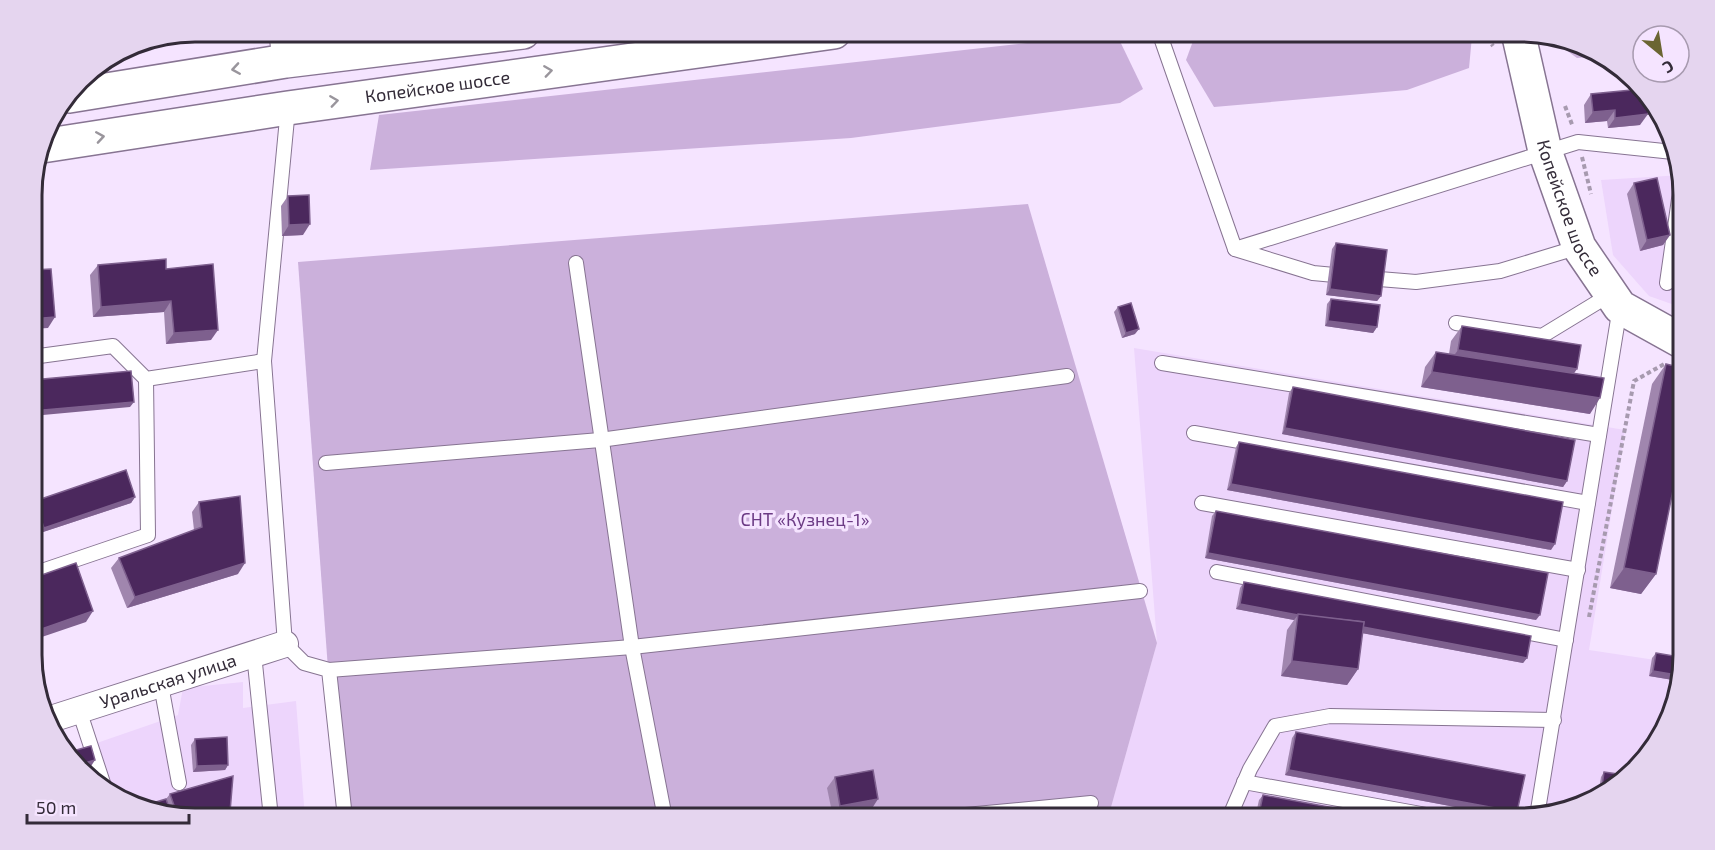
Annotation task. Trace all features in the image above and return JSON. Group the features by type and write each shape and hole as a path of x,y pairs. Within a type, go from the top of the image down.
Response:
{"main road":[{"path":"81,93 284,46 353,42"},
{"name":"Копейское шоссе","path":"51,145 288,108 762,42"},
{"name":"Копейское шоссе","path":"1520,42 1545,150 1579,247 1615,300 1673,346"},
{"path":"284,46 288,108"}],"street":[{"name":"Уральская улица","path":"56,717 285,644"}],"lane":[{"path":"1163,42 1235,249"},
{"path":"288,108 264,361 285,644 304,663 329,670 632,647 1140,591"},
{"path":"1235,249 1545,150 1578,142 1666,151"},
{"path":"1666,283 1673,237"},
{"path":"1235,249 1313,273 1416,282 1500,271 1579,247"},
{"path":"576,263 632,647 663,808"},
{"path":"1456,323 1542,336 1615,300"},
{"path":"1539,807 1599,435 1615,300"},
{"path":"42,356 113,346 146,379 148,535 42,571"},
{"path":"146,379 264,361"},
{"path":"1162,363 1599,435"},
{"path":"326,463 600,440 1067,376"},
{"path":"1194,433 1588,503"},
{"path":"1202,503 1578,570"},
{"path":"1217,572 1566,640"},
{"path":"254,654 270,808"},
{"path":"329,670 344,808"},
{"path":"161,685 179,783"},
{"path":"79,710 100,775"},
{"path":"1233,808 1244,782 1275,726 1330,716 1554,720"},
{"path":"1244,782 1388,808"},
{"path":"1039,808 1091,803"}],"path":[{"path":"1563,103 1578,142 1592,199"},
{"path":"1587,628 1634,381 1673,354"}],"shaded area":[{"path":"1672,176 1673,304 1649,296 1613,255 1601,180"},
{"path":"1134,348 1625,430 1589,650 1673,663 1673,665 1665,704 1657,723 1635,756 1621,770 1588,792 1550,805 1530,808 1111,808 1157,643"},
{"path":"243,682 243,708 296,701 304,808 195,808 156,803 127,792 110,782 94,770 76,750 178,715 183,688"}],"green space":[{"path":"1035,42 1120,42 1143,89 1120,103 851,138 370,170 379,115"},
{"path":"1193,42 1471,42 1469,68 1407,90 1214,107 1186,60"},
{"path":"1564,49 1586,57 1577,58"},
{"name":"СНТ «Кузнец-1»","path":"1028,204 1157,643 1111,808 338,808 298,262"}],"building":[{"path":"1631,90 1648,114 1615,118 1615,110 1593,112 1591,94"},
{"path":"1657,178 1670,235 1647,240 1634,183"},
{"path":"309,195 310,224 289,225 288,196"},
{"path":"1336,243 1387,250 1381,296 1330,289"},
{"path":"166,259 166,269 213,264 218,330 174,333 171,301 101,307 98,265"},
{"path":"42,269 51,269 55,317 42,318"},
{"path":"1331,299 1380,305 1377,327 1328,321"},
{"path":"1131,303 1139,329 1126,333 1118,307"},
{"path":"1462,326 1581,345 1577,369 1458,350"},
{"path":"1436,352 1604,378 1600,398 1432,372"},
{"path":"1666,364 1673,366 1673,490 1656,574 1624,568"},
{"path":"131,371 134,402 42,410 42,379"},
{"path":"1293,387 1575,440 1567,481 1285,428"},
{"path":"1239,442 1563,502 1555,544 1231,484"},
{"path":"126,470 135,497 44,528 42,499"},
{"path":"240,496 245,563 135,597 119,558 202,527 199,502"},
{"path":"1216,511 1548,573 1540,615 1208,553"},
{"path":"76,563 93,611 42,629 42,575"},
{"path":"1244,582 1531,636 1527,658 1363,627 1364,622 1298,615 1240,604"},
{"path":"1298,614 1364,622 1358,669 1292,661"},
{"path":"1656,653 1673,656 1672,674 1653,671"},
{"path":"1296,732 1525,775 1518,808 1495,808 1289,770"},
{"path":"227,737 228,765 197,766 195,739"},
{"path":"91,746 95,760 86,762 76,750"},
{"path":"873,770 878,799 840,806 835,777"},
{"path":"1604,772 1616,774 1605,782 1602,784"},
{"path":"233,776 230,808 175,807 170,794"},
{"path":"1263,795 1334,808 1260,808"},
{"path":"166,799 168,806 156,803"}]}
